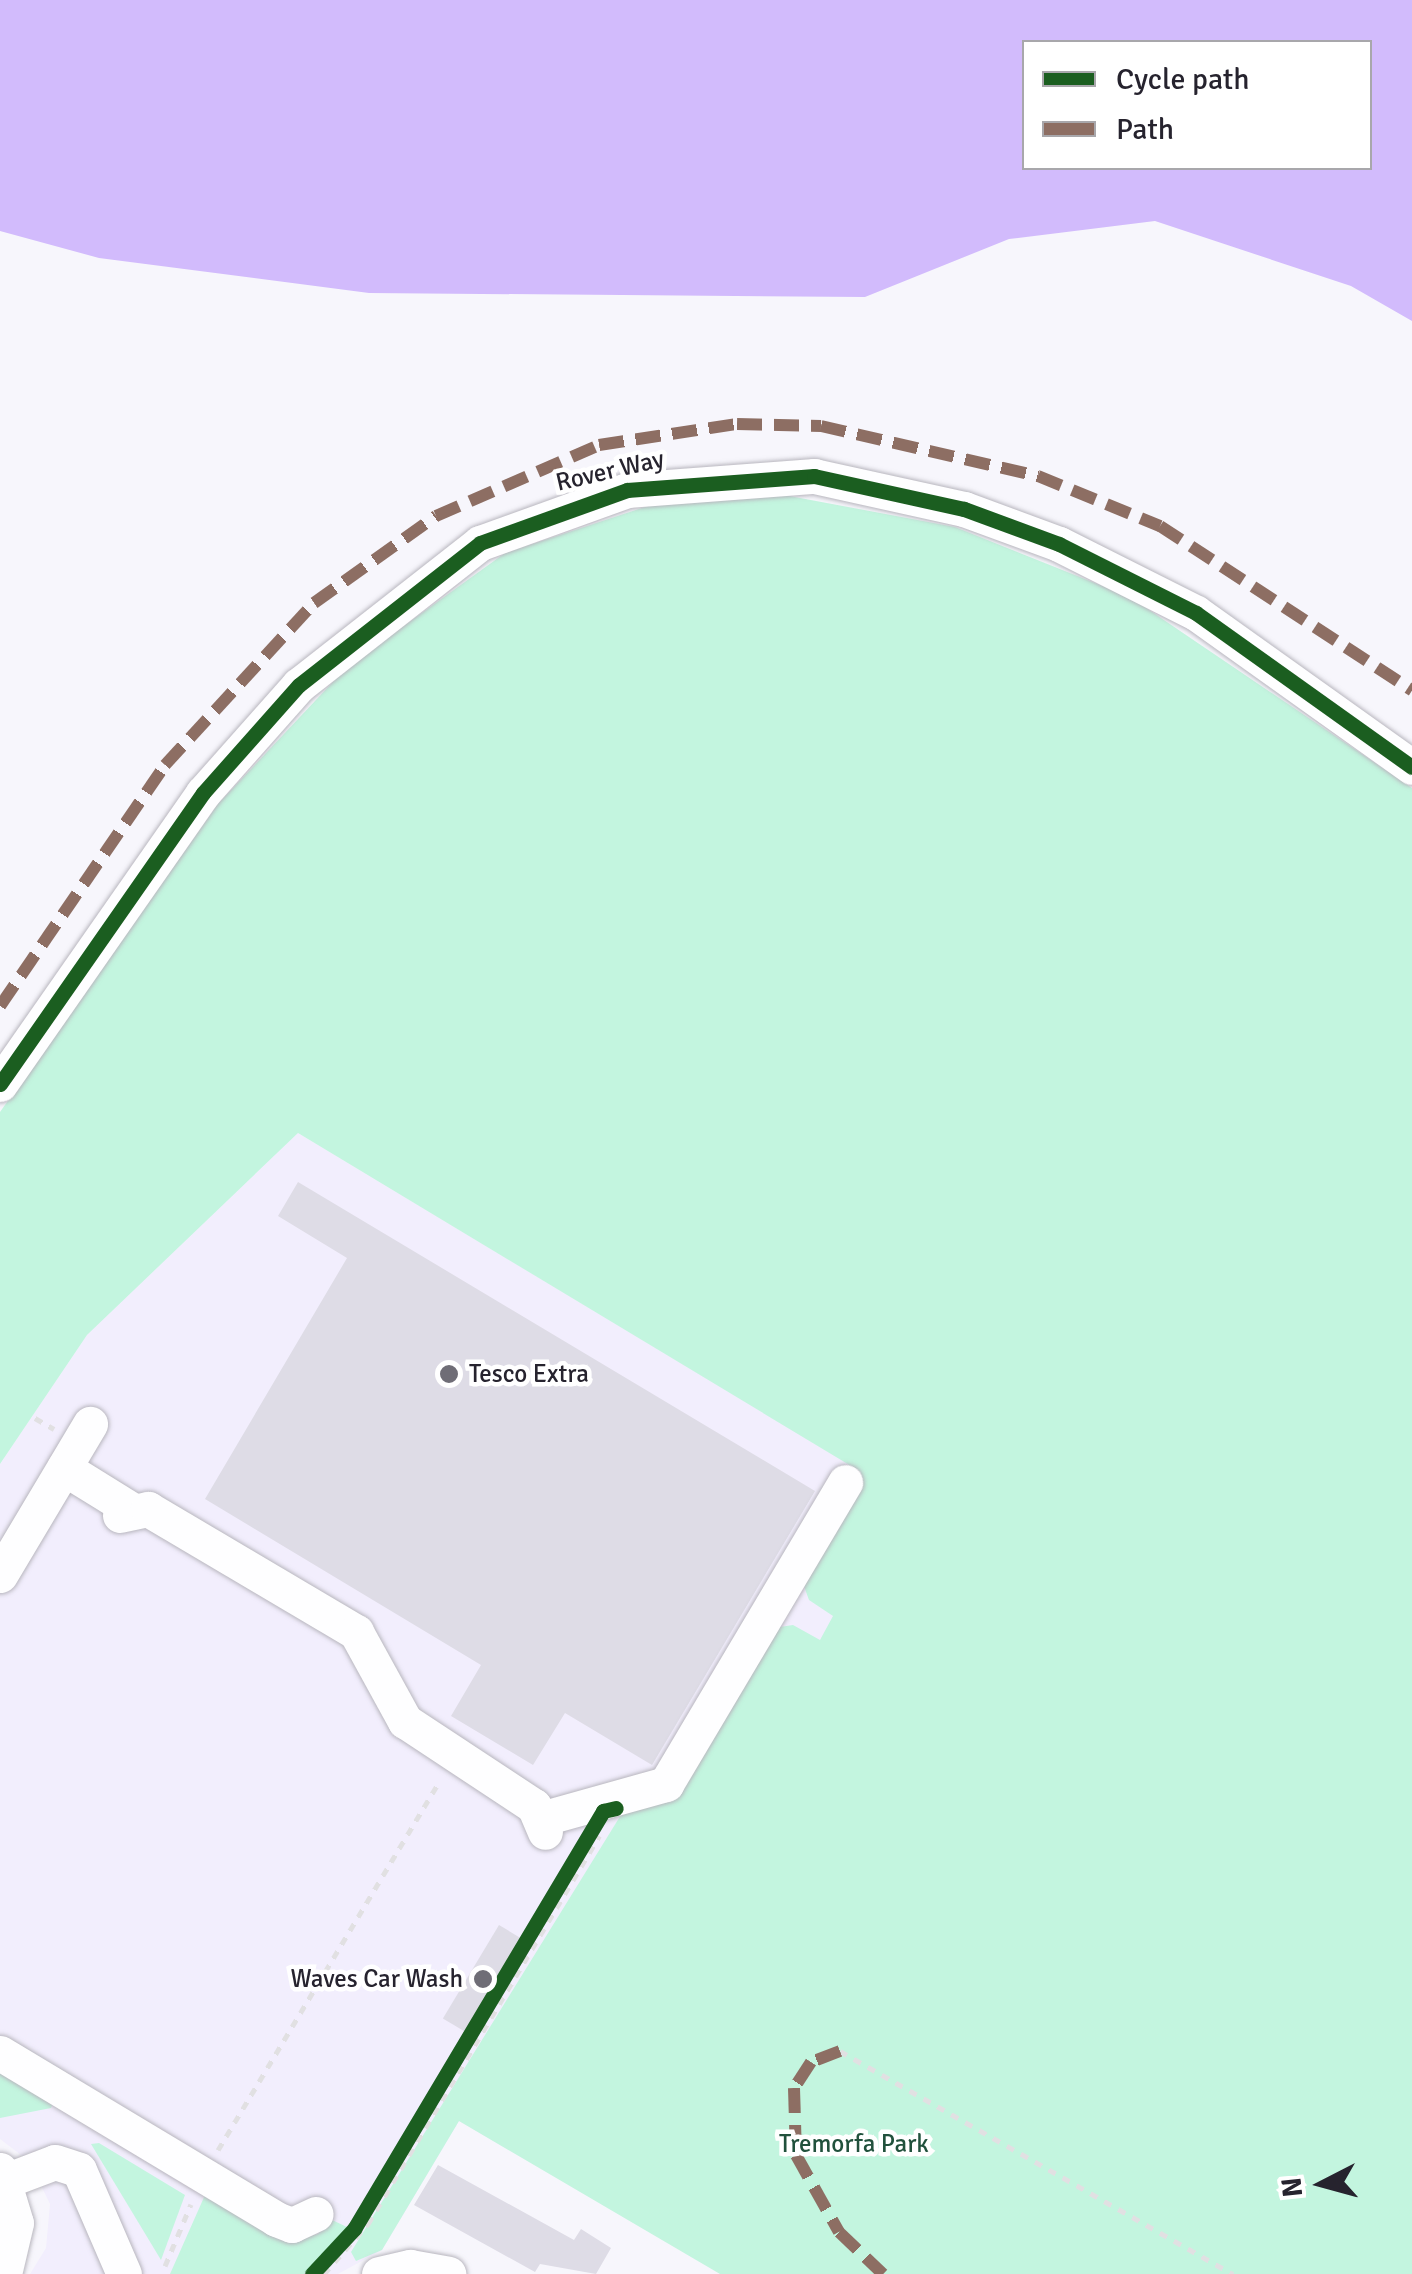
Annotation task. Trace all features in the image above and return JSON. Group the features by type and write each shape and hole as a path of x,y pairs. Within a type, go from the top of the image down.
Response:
{"street":[{"name":"Rover Way","path":"0,1084 203,792 299,685 480,543 626,490 814,476 964,509 1196,613 1412,767"},
{"path":"0,1575 90,1424"},
{"path":"64,1468 126,1512 148,1509 356,1632 417,1734 544,1825 666,1784 845,1482"},
{"path":"0,2053 276,2219 292,2225 316,2214"},
{"path":"4,2274 16,2236 3,2176 55,2162 79,2170 124,2274"},
{"path":"379,2274 410,2267 448,2274"}],"path":[{"path":"212,2161 445,1772"},
{"path":"312,2274 354,2229 604,1818"},
{"path":"324,2274 368,2224 604,1818"},
{"path":"840,2051 1233,2274"},
{"path":"165,2266 196,2190"}],"shaded area":[{"path":"0,0 1412,0 1412,321 1351,286 1155,221 1009,239 865,297 369,293 99,258 0,231"},
{"path":"298,1133 862,1472 843,1617 516,2154 459,2121 382,2250 338,2274 30,2274 46,2248 50,2204 29,2161 0,2139 0,1464 87,1335"}],"green space":[{"name":"Tremorfa Park","path":"784,495 955,527 1130,597 1412,788 1412,2274 720,2274 459,2121 382,2250 356,2261 351,2252 624,1810 773,1628 793,1625 820,1640 833,1616 809,1600 801,1578 861,1472 298,1133 87,1335 0,1464 0,1112 218,804 347,667 505,553 654,504"},
{"path":"0,2070 53,2103 51,2108 0,2118"},
{"path":"99,2143 185,2195 161,2260 91,2144"},
{"path":"205,2195 290,2241 318,2234 330,2219 347,2227 304,2274 170,2274"}],"building":[{"name":"Tesco Extra","path":"298,1182 815,1491 652,1765 565,1713 533,1765 451,1716 481,1665 205,1499 347,1258 278,1216"},
{"name":"Waves Car Wash","path":"499,1925 522,1939 466,2032 443,2018"},
{"path":"438,2165 574,2240 581,2229 611,2248 596,2274 540,2264 535,2272 414,2205"}],"marked path":[{"path":"0,1006 165,765 314,603 436,516 599,445 737,424 821,426 1038,476 1160,526 1412,690"},
{"path":"840,2051 811,2062 794,2088 796,2155 839,2232 883,2274"}],"cycle path":[{"path":"0,1084 203,793 299,685 480,543 627,490 814,476 964,509 1059,544 1196,613 1412,767"},
{"path":"312,2274 354,2229 603,1811 616,1808"}],"place":[{"name":"Tesco Extra","path":"449,1374"},
{"name":"Waves Car Wash","path":"483,1979"}]}
